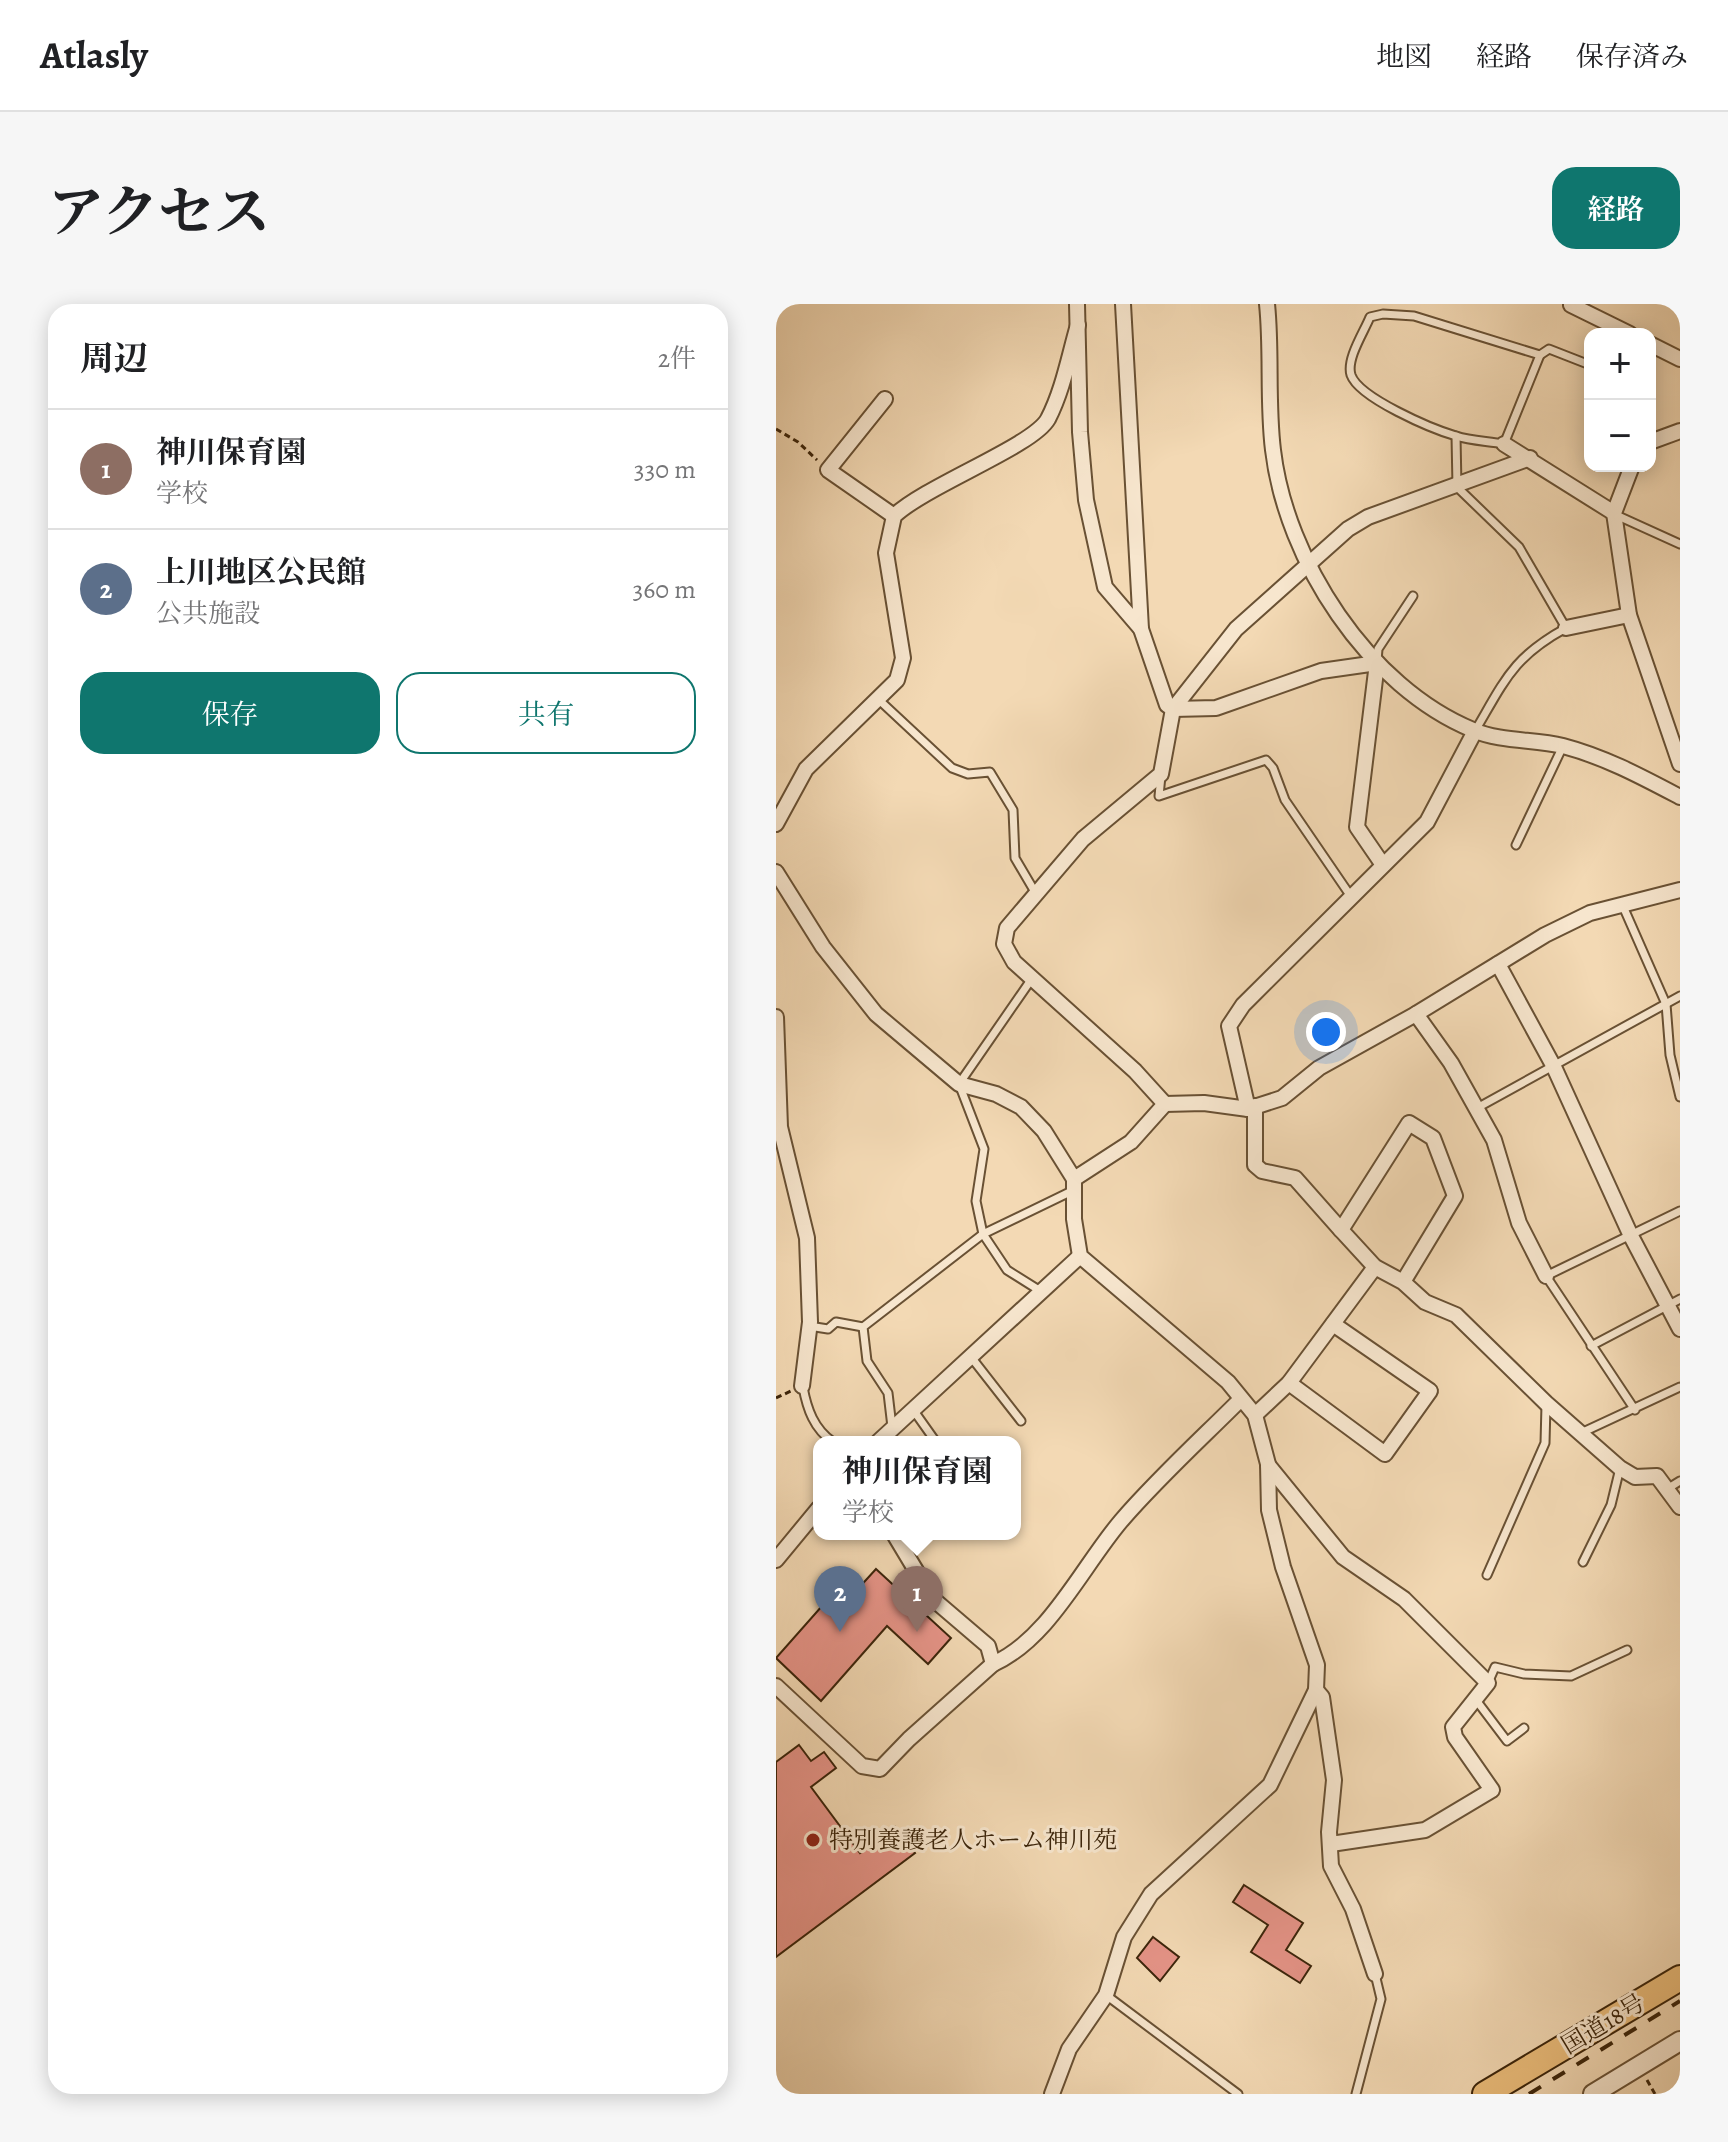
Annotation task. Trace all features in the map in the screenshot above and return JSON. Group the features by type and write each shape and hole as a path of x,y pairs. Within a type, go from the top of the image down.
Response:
{"highway":[{"name":"国道18号","path":"1485,2094 1680,1978"}],"street":[{"path":"1077,304 1080,432 1086,500 1105,587 1141,629"},
{"path":"1123,304 1141,629 1167,705 1173,709 1216,708 1321,671 1377,663"},
{"path":"1267,304 1267,383 1273,453 1289,520 1326,597 1377,663 1441,713 1475,731 1563,746 1607,759 1680,797"},
{"path":"1571,305 1618,328"},
{"path":"776,824 806,769 897,680 903,658 886,553 894,516 952,476 1026,440 1040,428 1059,392 1078,325"},
{"path":"1656,347 1680,359"},
{"path":"885,399 828,470 894,516"},
{"path":"1656,440 1680,431"},
{"path":"1504,444 1614,513"},
{"path":"1165,1104 1135,1071 1014,962 1004,944 1007,928 1083,839 1161,774 1173,709 1236,629 1348,529 1368,517 1530,458"},
{"path":"1630,472 1614,513 1629,615 1676,734 1680,764"},
{"path":"1566,628 1629,615"},
{"path":"1377,663 1357,827 1383,865"},
{"path":"1475,731 1427,822 1243,1005 1229,1026 1252,1108 1255,1165 1262,1171 1295,1178 1375,1267 1403,1282 1425,1302 1456,1315 1546,1403 1620,1468 1635,1477 1657,1476 1680,1507"},
{"path":"776,872 823,947 876,1014 959,1084 996,1094 1021,1107 1044,1131 1074,1185 1080,1256 1228,1382 1255,1415 1268,1464 1269,1510 1283,1567 1317,1665 1316,1690 1270,1785 1151,1894 1124,1937 1106,1995 1069,2049 1052,2094"},
{"path":"1074,1185 1131,1142 1165,1104 1204,1103 1252,1108 1282,1098 1319,1068 1416,1014 1545,935 1590,913 1680,890"},
{"path":"1498,964 1554,1067 1631,1236 1665,1306 1680,1329"},
{"path":"1416,1014 1451,1063 1494,1140 1519,1223 1546,1276"},
{"path":"776,1017 780,1127 807,1238 809,1326 802,1386"},
{"path":"1341,1230 1409,1123 1433,1138 1455,1196 1403,1282"},
{"path":"885,1436 1044,1293 1080,1256"},
{"path":"1255,1415 1289,1383 1375,1267"},
{"path":"1289,1383 1385,1454 1430,1391 1333,1324"},
{"path":"776,1686 862,1766 880,1769 993,1664 1016,1654 1089,1568 1122,1521 1241,1399"},
{"path":"1268,1464 1343,1557 1404,1599 1488,1683 1453,1727 1455,1737 1492,1790 1425,1830 1331,1844"},
{"path":"776,1560 813,1515"},
{"path":"898,1540 933,1599 988,1646 993,1664"},
{"path":"1316,1690 1322,1697 1333,1768 1331,1866 1359,1923 1375,1974"},
{"path":"1593,2094 1680,2041"}],"lane":[{"path":"1540,355 1414,316 1370,317 1351,363 1351,375 1372,398 1456,436 1504,444 1540,355 1549,349 1584,363"},
{"path":"1456,436 1457,487 1519,547 1566,628 1533,646 1509,673 1475,731"},
{"path":"1614,513 1680,544"},
{"path":"1377,663 1378,649 1413,596"},
{"path":"878,699 952,768 968,774 990,772 1013,810 1015,858 1035,892"},
{"path":"1516,845 1563,746"},
{"path":"1161,774 1159,796 1266,760 1273,768 1285,800 1352,898"},
{"path":"1622,904 1666,1004 1670,1055 1680,1097"},
{"path":"1033,977 959,1084 984,1149 976,1201 983,1234 1007,1270 1044,1293"},
{"path":"1477,1108 1680,996"},
{"path":"809,1326 828,1329 836,1322 863,1327 983,1234 1074,1185"},
{"path":"1635,1410 1546,1276 1680,1211"},
{"path":"1591,1346 1680,1299"},
{"path":"863,1327 867,1361 888,1393 893,1429"},
{"path":"971,1357 1021,1421"},
{"path":"802,1386 807,1408 824,1436"},
{"path":"1581,1433 1680,1387"},
{"path":"1487,1575 1545,1443 1546,1403"},
{"path":"912,1409 932,1436"},
{"path":"1583,1562 1611,1505 1620,1468"},
{"path":"1667,1489 1680,1481"},
{"path":"1488,1683 1495,1667 1524,1674 1571,1676 1627,1650"},
{"path":"1476,1700 1507,1741 1524,1728"},
{"path":"1356,2094 1381,1999 1375,1974"},
{"path":"1106,1995 1238,2094"}],"path":[{"path":"776,429 798,442 828,470"}],"building":[{"path":"876,1569 951,1638 928,1664 887,1626 821,1701 776,1658 845,1580 856,1591"},
{"name":"特別養護老人ホーム神川苑","path":"799,1745 811,1761 824,1752 836,1768 811,1787 860,1853 895,1827 915,1853 776,1957 776,1762"},
{"path":"1244,1885 1303,1923 1286,1950 1311,1966 1300,1983 1251,1952 1268,1925 1233,1902"},
{"path":"1153,1937 1179,1957 1160,1981 1137,1958"}],"railway":[{"path":"1529,2094 1680,2001"}],"place":[{"name":"上川地区公民館","path":"840,1632"},
{"name":"神川保育園","path":"917,1632"},
{"name":"特別養護老人ホーム神川苑","path":"813,1840"}]}
